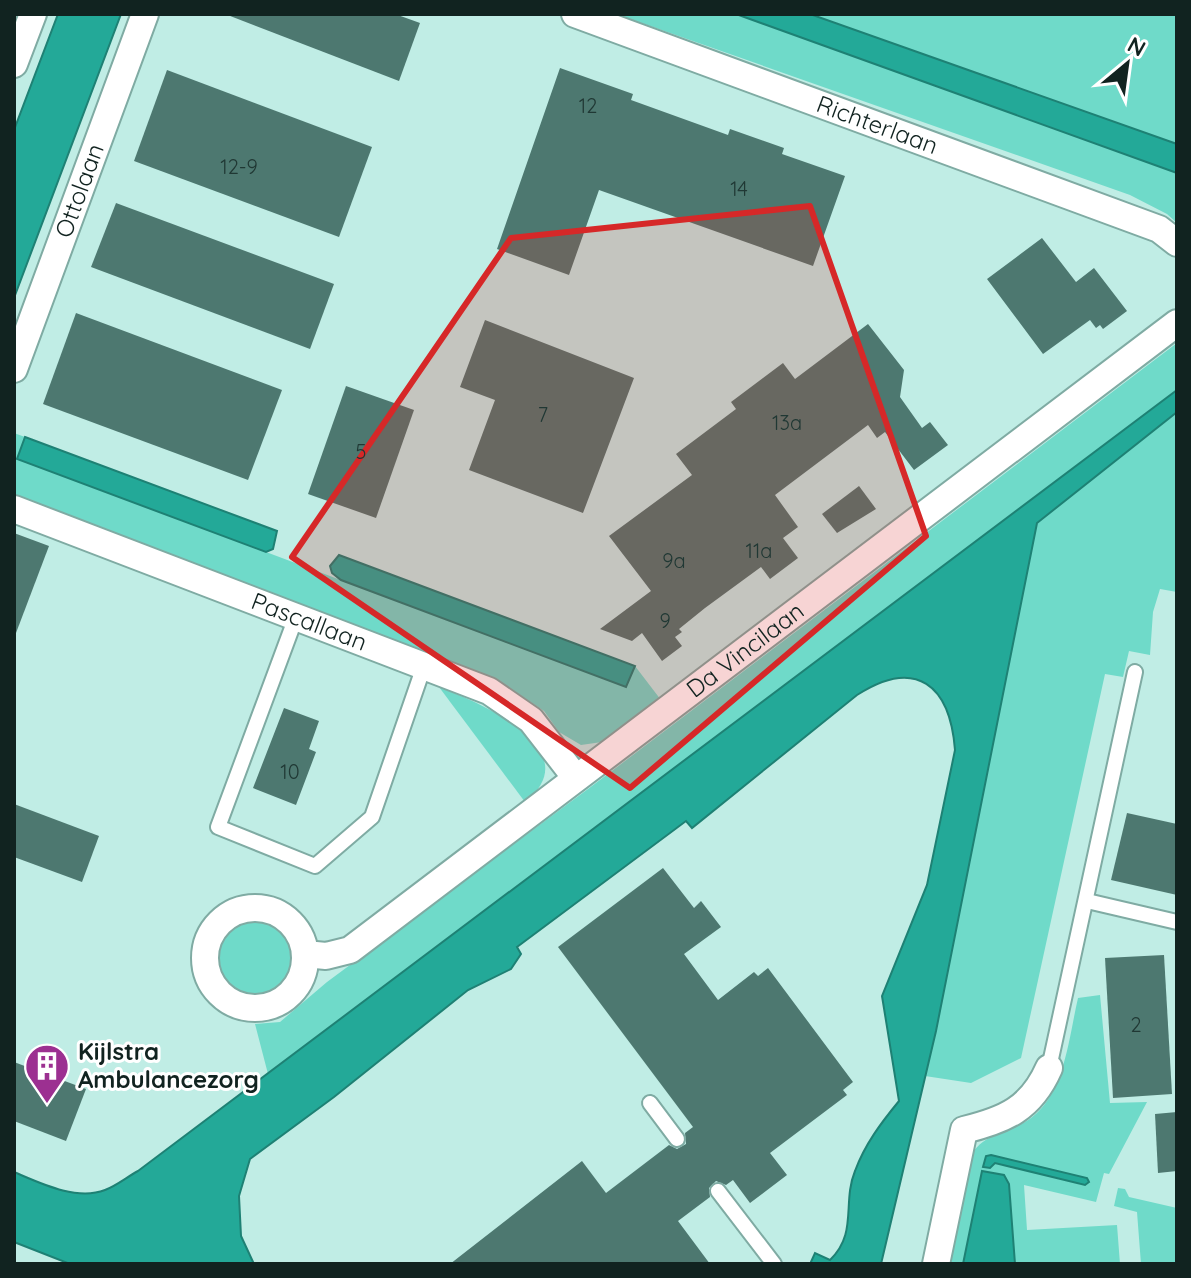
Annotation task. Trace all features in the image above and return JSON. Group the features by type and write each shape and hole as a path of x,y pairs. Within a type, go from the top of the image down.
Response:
{"street":[{"path":"14,64 33,14"},
{"name":"Ottolaan","path":"14,369 145,14"},
{"name":"Richterlaan","path":"575,14 1159,229 1177,243"},
{"name":"Da Vincilaan","path":"305,954 326,956 350,950 1177,323"},
{"name":"Pascallaan","path":"14,509 489,691 531,720 576,778"},
{"path":"936,1264 964,1130 1005,1118 1026,1106 1049,1068"}],"lane":[{"path":"296,617 218,827 315,866 372,817 424,666"},
{"path":"1049,1068 1135,672"},
{"path":"1087,901 1177,922"},
{"path":"650,1103 677,1139"},
{"path":"718,1191 774,1264"}],"highlighted area":[{"path":"810,206 926,536 630,788 292,557 511,238"}],"shaded area":[{"path":"58,14 121,14 14,298 14,130"},
{"path":"616,14 736,14 1177,173 1177,223 1167,214 1130,195"},
{"path":"736,14 810,14 1177,144 1177,173"},
{"path":"810,14 1177,14 1177,144"},
{"path":"1177,343 1177,390 268,1074 255,1024 280,1022 327,982 588,789"},
{"path":"1177,390 1177,412 1037,523 936,1031 881,1264 810,1264 815,1253 830,1260 839,1250 847,1228 855,1171 874,1134 899,1101 882,996 927,885 955,750 952,727 937,694 926,684 896,678 857,695 692,828 686,821 517,947 521,954 511,969 468,990 334,1097 250,1159 239,1196 241,1236 254,1264 70,1264 14,1242 14,1172 58,1189 94,1193 138,1171"},
{"path":"1177,412 1177,592 1160,589 1153,612 1150,655 1129,651 1123,677 1105,674 1021,1058 971,1083 925,1076 1037,523"},
{"path":"14,433 25,437 18,459 626,687 635,666 661,700 609,741 581,745 559,732 544,711 505,685 14,497"},
{"path":"25,437 277,531 273,549 266,552 17,459"},
{"path":"339,555 635,666 626,687 341,580 332,573 330,566"},
{"path":"439,687 501,716 537,746 545,764 542,782 525,802"},
{"path":"255,922 276,928 286,938 292,959 286,980 276,990 255,996 234,990 224,980 218,959 224,938 234,928"},
{"path":"1100,995 1110,1103 1147,1102 1109,1174 1104,1173 1096,1202 1024,1185 1027,1230 1117,1225 1120,1264 1015,1264 1009,1184 983,1171 963,1264 947,1264 970,1157 982,1142 1031,1118 1051,1094 1064,1063 1078,998","holes":["991,1155 1087,1178 1085,1185 995,1163 984,1166 986,1156"]},
{"path":"986,1156 1087,1178 1089,1182 1085,1185 995,1163 990,1168 983,1167"},
{"path":"982,1171 1004,1175 1009,1184 1015,1264 963,1264"},
{"path":"1118,1188 1125,1189 1129,1197 1177,1208 1177,1264 1141,1264 1137,1212 1114,1206"}],"building":[{"path":"225,14 395,14 420,23 399,81"},
{"path":"560,68 633,94 631,100 728,135 730,129 784,148 782,154 845,176 813,266 599,190 569,275 497,249"},
{"path":"167,70 372,147 339,237 134,161"},
{"path":"116,203 334,284 310,349 91,267"},
{"path":"1042,238 1076,282 1094,268 1127,311 1103,329 1100,325 1096,328 1090,320 1043,354 987,279"},
{"path":"76,313 282,390 248,480 43,404"},
{"path":"485,320 634,378 583,513 469,470 495,400 460,387"},
{"path":"868,324 904,370 900,397 922,428 930,422 948,445 914,470 885,432 877,438 868,425 775,495 798,527 783,538 798,558 770,579 761,567 705,608 679,629 682,632 675,637 682,646 662,661 642,633 632,641 600,629 651,591 609,536 692,475 676,454 736,409 731,402 783,363 795,379"},
{"path":"346,386 414,410 376,518 308,494"},
{"path":"859,486 876,509 837,533 822,514"},
{"path":"14,533 49,546 16,633 14,633"},
{"path":"284,708 319,721 309,749 316,752 296,805 253,788"},
{"path":"14,804 99,836 82,882 14,857"},
{"path":"1127,813 1177,824 1177,895 1111,880"},
{"path":"663,868 694,908 701,901 721,927 684,954 718,1000 754,972 758,976 768,968 853,1082 843,1090 847,1095 770,1153 787,1175 750,1203 733,1180 726,1185 716,1181 709,1188 710,1197 678,1221 710,1264 450,1264 582,1161 606,1193 669,1145 677,1149 686,1144 685,1133 693,1127 558,947"},
{"path":"1164,955 1172,1094 1113,1098 1105,958"},
{"name":"Kijlstra Ambulancezorg","path":"14,1062 86,1089 66,1141 14,1121"},
{"path":"1177,1112 1177,1171 1158,1173 1155,1114"}],"place":[{"name":"Kijlstra Ambulancezorg","path":"47,1105"}]}
